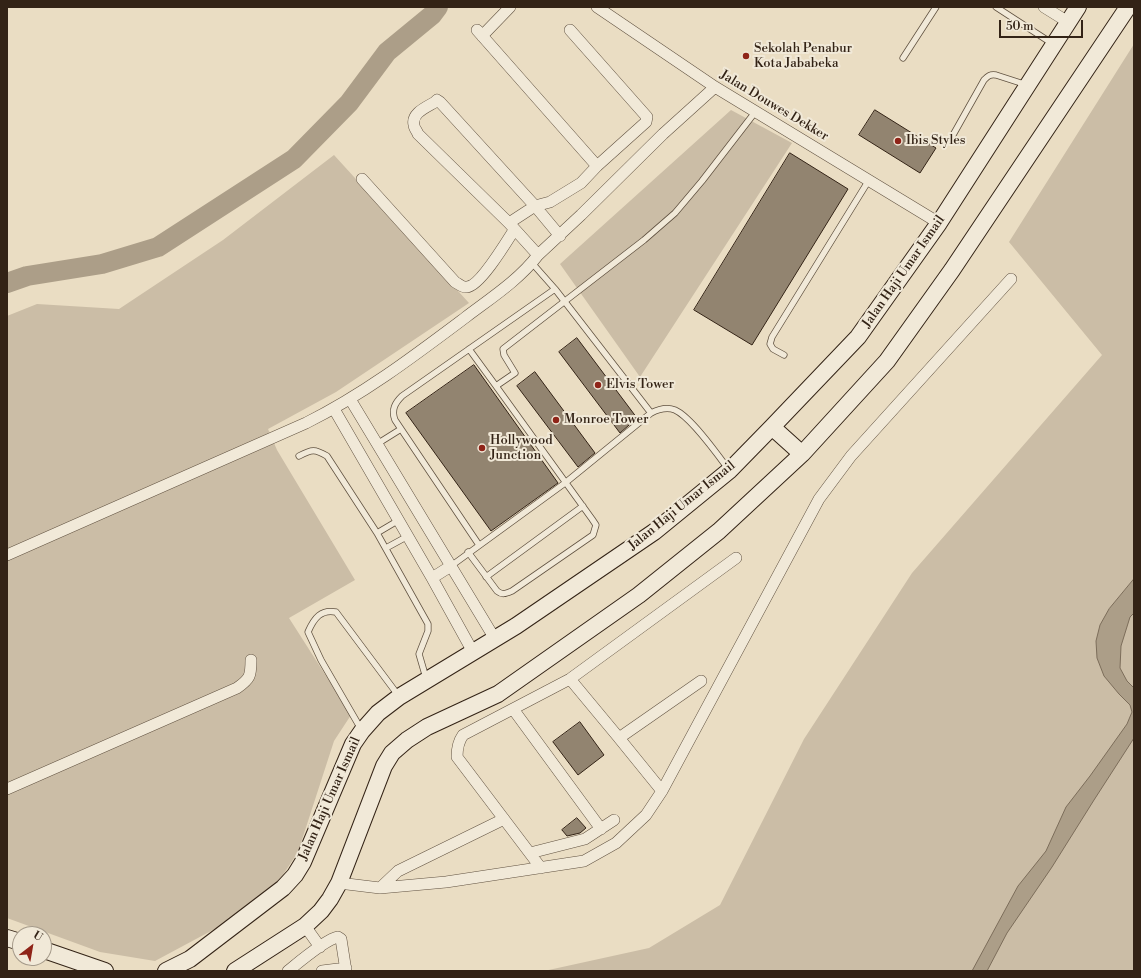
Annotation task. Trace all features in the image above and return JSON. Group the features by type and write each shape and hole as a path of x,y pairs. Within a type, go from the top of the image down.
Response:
{"main road":[{"name":"Jalan Haji Umar Ismail","path":"166,971 190,959 283,888 295,875 311,845 353,744 378,712 399,697 523,622 654,532 730,470 858,337 939,223 1078,7"},
{"path":"235,971 305,926 321,910 339,883 384,766 392,753 406,740 427,727 498,694 639,596 720,531 802,454 887,361 952,270 1128,7"},
{"path":"772,427 802,454"},
{"path":"52,953 106,971"}],"street":[{"path":"510,7 479,33 597,166"},
{"name":"Jalan Douwes Dekker","path":"597,7 715,87 939,223"},
{"path":"1044,7 1068,22"},
{"path":"362,179 456,282 461,286 467,287 474,284 492,263 511,226 535,206 550,202 581,183 597,166 646,122 647,117 570,30"},
{"path":"7,555 306,423 334,409 395,370 514,281 663,134 715,87"},
{"path":"535,259 511,226 418,134 414,125 416,114 437,100 440,102 535,206 560,236"},
{"path":"339,883 380,888 446,882 584,861 616,843 646,814 662,791 819,498 851,456 1010,279"},
{"path":"350,399 495,639"},
{"path":"334,409 399,520 473,652"},
{"path":"541,868 457,757 457,750 463,735 570,678 736,558"},
{"path":"432,578 451,566"},
{"path":"7,789 237,688 247,681 250,675 251,660"},
{"path":"570,678 662,791"},
{"path":"619,738 701,681"},
{"path":"513,709 601,829"},
{"path":"380,888 398,871 504,819"},
{"path":"530,853 585,839 614,820"},
{"path":"305,926 320,947"},
{"path":"288,971 320,947 338,937 341,939 346,969 322,971"}],"lane":[{"path":"903,58 936,7"},
{"path":"996,7 1054,44"},
{"path":"953,135 987,76 991,74 996,75 1027,85"},
{"path":"496,386 516,373 504,355 503,349 644,240 675,213 702,181 756,111"},
{"path":"784,355 774,349 770,344 772,337 869,180"},
{"path":"535,259 565,302 651,413"},
{"path":"479,545 401,429 393,414 398,400 556,289"},
{"path":"468,552 497,591 501,594 506,594 593,535 596,526 469,349"},
{"path":"451,566 468,552 565,483 651,413 657,410 674,409 681,414 709,443 730,470"},
{"path":"377,444 401,429"},
{"path":"299,456 308,451 317,450 327,456 386,548 428,624 428,631 419,654 427,680"},
{"path":"486,577 583,506"},
{"path":"377,533 399,520"},
{"path":"386,548 408,536"},
{"path":"362,731 321,660 308,632 312,622 320,614 328,611 336,612 399,697"}],"shaded area":[{"path":"1134,44 1134,971 544,971 649,948 720,905 804,739 912,573 1102,355 1009,242"},
{"path":"731,110 792,143 640,377 560,264"},
{"path":"334,155 469,303 336,392 268,429 277,450 355,580 289,618 351,715 334,741 298,852 265,902 155,961 100,952 52,934 52,926 29,926 7,918 7,316 37,304 119,309 223,240"},
{"path":"1134,579 1134,613 1130,617 1121,646 1120,668 1127,681 1134,688 1134,738 1052,867 1007,933 987,971 972,971 1018,886 1046,851 1066,807 1127,724 1132,712 1130,705 1104,676 1097,658 1096,641 1100,625 1109,609"}],"building":[{"name":"Ibis Styles","path":"875,110 936,148 920,173 859,135"},
{"path":"790,153 848,189 752,345 694,310"},
{"name":"Elvis Tower","path":"577,338 637,418 620,433 559,352"},
{"name":"Hollywood Junction","path":"474,365 558,483 491,531 406,413"},
{"name":"Monroe Tower","path":"535,372 595,453 578,467 517,386"},
{"path":"580,722 604,755 578,775 553,742"},
{"path":"577,818 586,828 580,833 567,836 562,830"}],"waterway":[{"path":"7,283 27,276 102,264 158,247 294,159 349,103 387,52 432,15 438,7"}],"place":[{"name":"Sekolah Penabur Kota Jababeka","path":"746,56"},
{"name":"Ibis Styles","path":"898,141"},
{"name":"Elvis Tower","path":"598,385"},
{"name":"Monroe Tower","path":"556,420"},
{"name":"Hollywood Junction","path":"482,448"}]}
